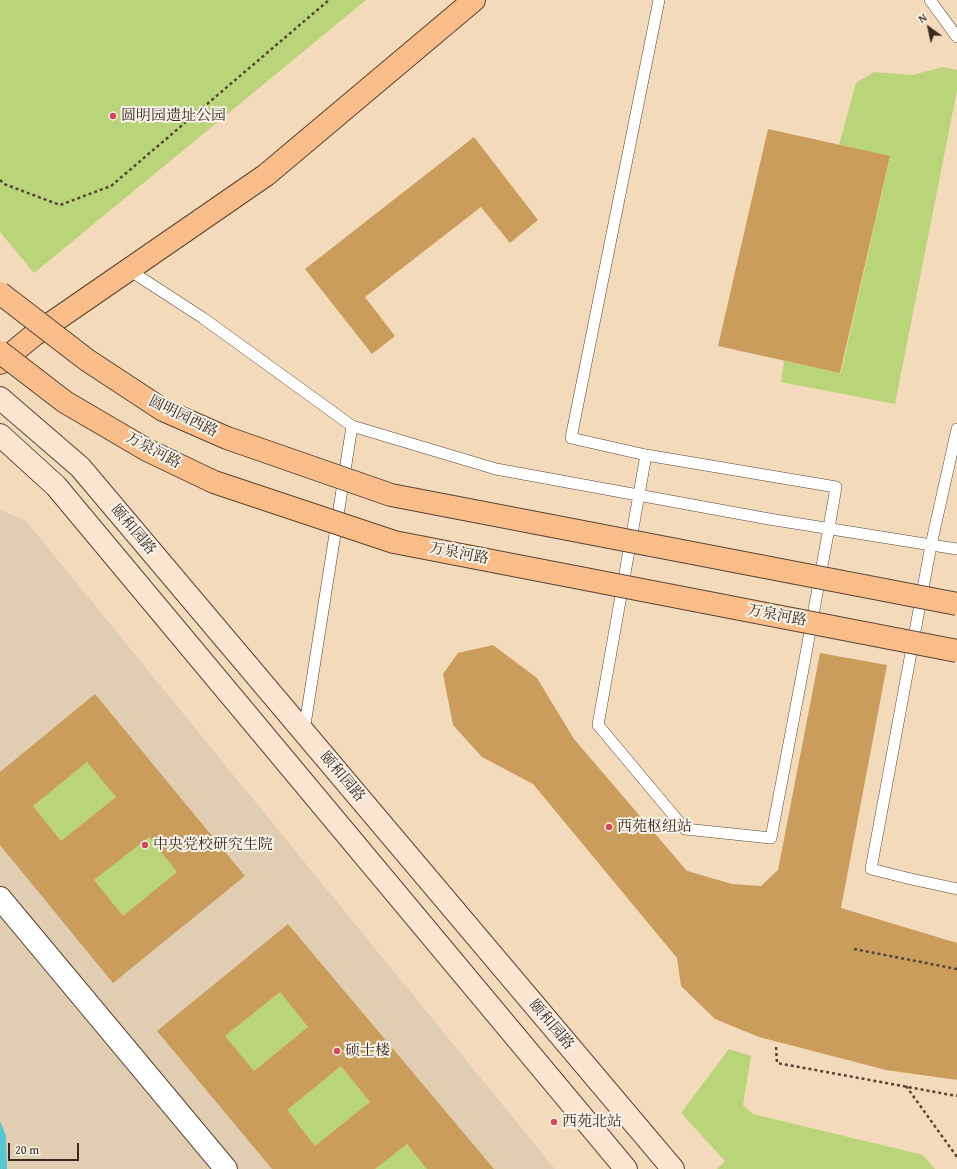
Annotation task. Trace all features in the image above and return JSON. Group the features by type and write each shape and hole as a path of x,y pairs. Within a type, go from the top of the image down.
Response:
{"highway":[{"path":"0,363 34,336 266,175 474,0"},
{"name":"圆明园西路","path":"0,293 87,360 163,410 227,438 391,495 957,604"},
{"name":"万泉河路","path":"0,352 65,402 147,450 214,482 394,542 957,651"}],"main road":[{"name":"颐和园路","path":"0,398 80,467 673,1169"},
{"name":"颐和园路","path":"0,435 61,492 626,1169"}],"street":[{"path":"0,898 226,1169"}],"lane":[{"path":"646,455 598,725 685,829 771,838 836,487 646,455 571,438 659,0"},
{"path":"930,0 957,38"},
{"path":"129,270 203,318 352,426 496,468 769,519 957,549"},
{"path":"304,732 352,426"},
{"path":"957,429 931,545 871,869 957,889"}],"path":[{"path":"0,180 4,184 60,205 111,186 329,0"},
{"path":"854,949 957,969"},
{"path":"776,1047 778,1063 957,1096"},
{"path":"906,1086 957,1157"}],"shaded area":[{"name":"中央党校研究生院","path":"0,510 26,521 555,1169 0,1169"}],"green space":[{"name":"圆明园遗址公园","path":"0,0 366,0 34,273 0,232"},
{"path":"943,67 957,70 957,90 895,404 781,382 784,361 841,373 890,157 839,145 856,83 874,72 912,75"},
{"path":"87,762 116,797 61,841 33,806"},
{"path":"149,837 177,872 123,916 94,880"},
{"path":"280,992 308,1027 254,1071 225,1036"},
{"path":"729,1049 751,1056 743,1105 753,1114 923,1155 935,1169 717,1169 725,1161 681,1113"},
{"path":"341,1066 370,1102 315,1146 287,1110"},
{"path":"407,1144 427,1169 375,1169"}],"water":[{"path":"0,1121 6,1136 7,1169 0,1169"}],"building":[{"path":"768,129 890,156 840,373 718,346"},
{"path":"474,137 538,220 510,243 481,207 365,297 395,336 372,354 305,269"},
{"name":"西苑枢纽站","path":"493,645 537,678 574,739 687,871 732,884 761,886 778,870 820,653 887,665 841,908 957,943 957,1080 886,1070 759,1037 715,1019 681,986 677,958 533,784 482,757 453,725 443,674 458,653"},
{"path":"95,694 245,876 113,983 0,845 0,772","holes":["87,762 116,797 61,841 33,806","149,837 177,872 123,916 94,880"]},
{"name":"硕士楼","path":"288,924 494,1169 427,1169 407,1144 375,1169 272,1169 157,1031","holes":["280,992 308,1027 254,1071 225,1036","341,1066 370,1102 315,1146 287,1110"]}],"place":[{"name":"圆明园遗址公园","path":"113,116"},
{"name":"西苑枢纽站","path":"609,827"},
{"name":"中央党校研究生院","path":"145,845"},
{"name":"硕士楼","path":"337,1051"},
{"name":"西苑北站","path":"554,1122"}]}
